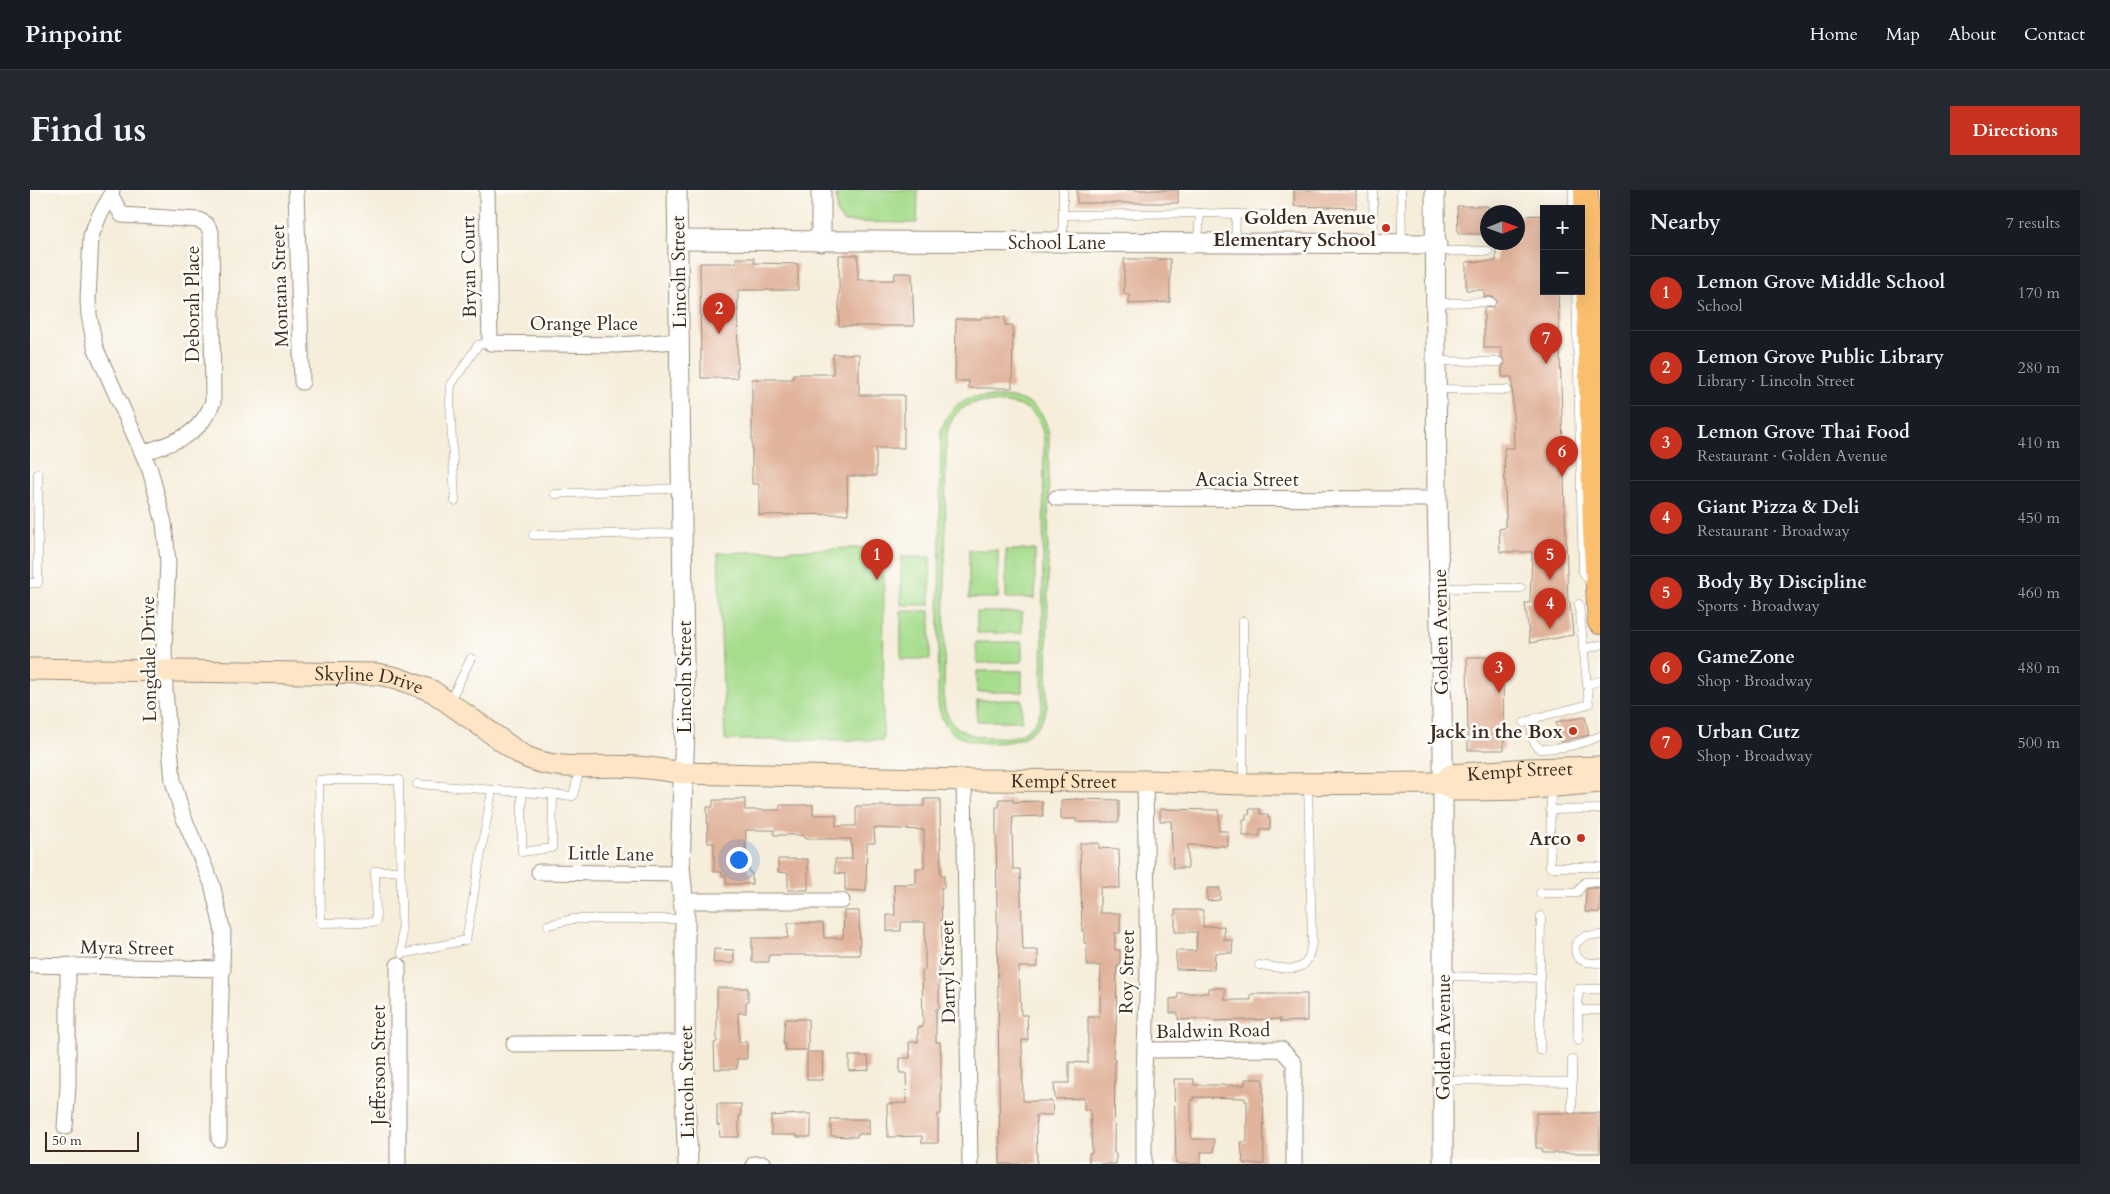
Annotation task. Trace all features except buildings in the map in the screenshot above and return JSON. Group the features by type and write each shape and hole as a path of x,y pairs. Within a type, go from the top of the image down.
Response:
{"main road":[{"path":"1586,190 1585,304 1592,598 1600,622"},
{"name":"Skyline Drive","path":"30,669 377,674 397,678 432,691 522,755 538,763 638,767 684,774"},
{"name":"Kempf Street","path":"1442,783 1451,776 1527,769 1600,766"},
{"name":"Kempf Street","path":"684,774 1243,784 1442,783 1453,790 1600,782"}],"street":[{"name":"Montana Street","path":"296,190 302,382"},
{"name":"Bryan Court","path":"486,190 490,344"},
{"name":"Lincoln Street","path":"677,190 678,341 683,533 684,774 681,812 681,874 685,920 685,1043 688,1164"},
{"path":"821,190 821,242"},
{"name":"Golden Avenue","path":"1436,190 1439,588 1443,752 1443,1164"},
{"name":"Longdale Drive","path":"111,193 91,236 89,315 95,347 143,453 160,504 167,543 168,562 164,648 173,781 183,816 212,884 223,932 219,1057 220,1139"},
{"name":"Deborah Place","path":"111,193 122,215 199,220 206,224 211,232 213,402 201,424 186,438 143,453"},
{"name":"School Lane","path":"677,240 1402,244 1437,247"},
{"name":"Orange Place","path":"490,344 618,345 678,341"},
{"name":"Acacia Street","path":"1056,498 1438,499"},
{"name":"Darryl Street","path":"964,780 970,1164"},
{"name":"Roy Street","path":"1144,1164 1148,972 1145,781"},
{"name":"Little Lane","path":"539,872 681,874"},
{"path":"683,901 783,899 842,901"},
{"name":"Jefferson Street","path":"398,1164 400,960"},
{"name":"Myra Street","path":"30,965 223,969"},
{"path":"65,1127 68,1086 68,965"},
{"path":"514,1044 685,1043"},
{"name":"Baldwin Road","path":"1145,1050 1281,1049 1294,1063 1294,1164"},
{"path":"754,1164 764,1164"}],"lane":[{"path":"1063,190 1063,242"},
{"path":"1373,190 1374,244"},
{"path":"1401,190 1402,244"},
{"path":"1573,190 1573,205"},
{"path":"1064,215 1200,213 1272,215"},
{"path":"1198,243 1200,213"},
{"path":"1234,244 1236,214"},
{"path":"1437,247 1488,252"},
{"path":"1437,302 1491,302"},
{"path":"455,501 450,401 452,386 478,345 490,344"},
{"path":"1438,361 1499,362"},
{"path":"1438,390 1507,390"},
{"path":"30,583 38,583 38,473"},
{"path":"555,494 681,488"},
{"path":"533,535 683,533"},
{"path":"1439,588 1521,588"},
{"path":"1524,723 1589,704 1583,649 1592,598"},
{"path":"1243,622 1243,784"},
{"path":"1583,649 1600,645"},
{"path":"450,703 471,658"},
{"path":"1588,684 1600,681"},
{"path":"1536,718 1530,730 1532,743 1540,749 1584,744 1600,736"},
{"path":"417,784 573,796 580,766"},
{"path":"400,871 375,871 376,922 321,923 320,780 399,780 400,871 400,960 466,940 492,790"},
{"path":"1259,965 1302,967 1307,962 1309,955 1312,942 1308,784"},
{"path":"1552,786 1550,867 1600,866"},
{"path":"522,792 522,852 552,848 553,795"},
{"path":"1550,810 1600,810"},
{"path":"1540,893 1577,893 1585,882 1600,882"},
{"path":"1540,1050 1541,916"},
{"path":"548,925 574,919 685,920"},
{"path":"1600,935 1585,936 1576,943 1574,950 1578,958 1585,963 1600,963"},
{"path":"1443,976 1540,978"},
{"path":"1578,1041 1578,990 1600,990"},
{"path":"1578,1010 1600,1010"},
{"path":"1572,1060 1572,1109"},
{"path":"1443,1080 1572,1082"}],"green space":[{"path":"836,190 918,190 917,223 843,222 837,213"},
{"path":"973,397 998,397 1021,400 1031,404 1039,411 1049,436 1047,706 1040,724 1034,730 1020,739 1003,743 982,743 963,739 956,735 944,722 938,702 941,431 952,410","holes":["981,402 1014,404 1031,411 1042,428 1044,441 1042,707 1040,714 1030,728 1019,735 1007,737 977,736 962,731 951,721 944,705 946,439 950,425 957,413 967,406"]},
{"path":"878,547 884,560 883,740 725,740 718,553"},
{"path":"969,550 998,550 998,598 969,598"},
{"path":"1006,550 1035,550 1035,598 1006,598"},
{"path":"901,557 930,557 930,605 901,605"},
{"path":"901,611 930,611 930,659 901,659"},
{"path":"977,612 1022,612 1022,633 977,633"},
{"path":"976,642 1022,642 1022,662 977,663"},
{"path":"977,671 1022,671 1022,692 977,692"},
{"path":"977,700 1022,700 1022,721 977,721"}],"place":[{"name":"Golden Avenue Elementary School","path":"1386,228"},
{"name":"Lemon Grove Public Library","path":"719,334"},
{"name":"Urban Cutz","path":"1546,364"},
{"name":"GameZone","path":"1562,477"},
{"name":"Lemon Grove Middle School","path":"877,580"},
{"name":"Body By Discipline","path":"1550,580"},
{"name":"Giant Pizza & Deli","path":"1550,629"},
{"name":"Lemon Grove Thai Food","path":"1499,693"},
{"name":"Jack in the Box","path":"1573,731"},
{"name":"Arco","path":"1581,838"}]}
